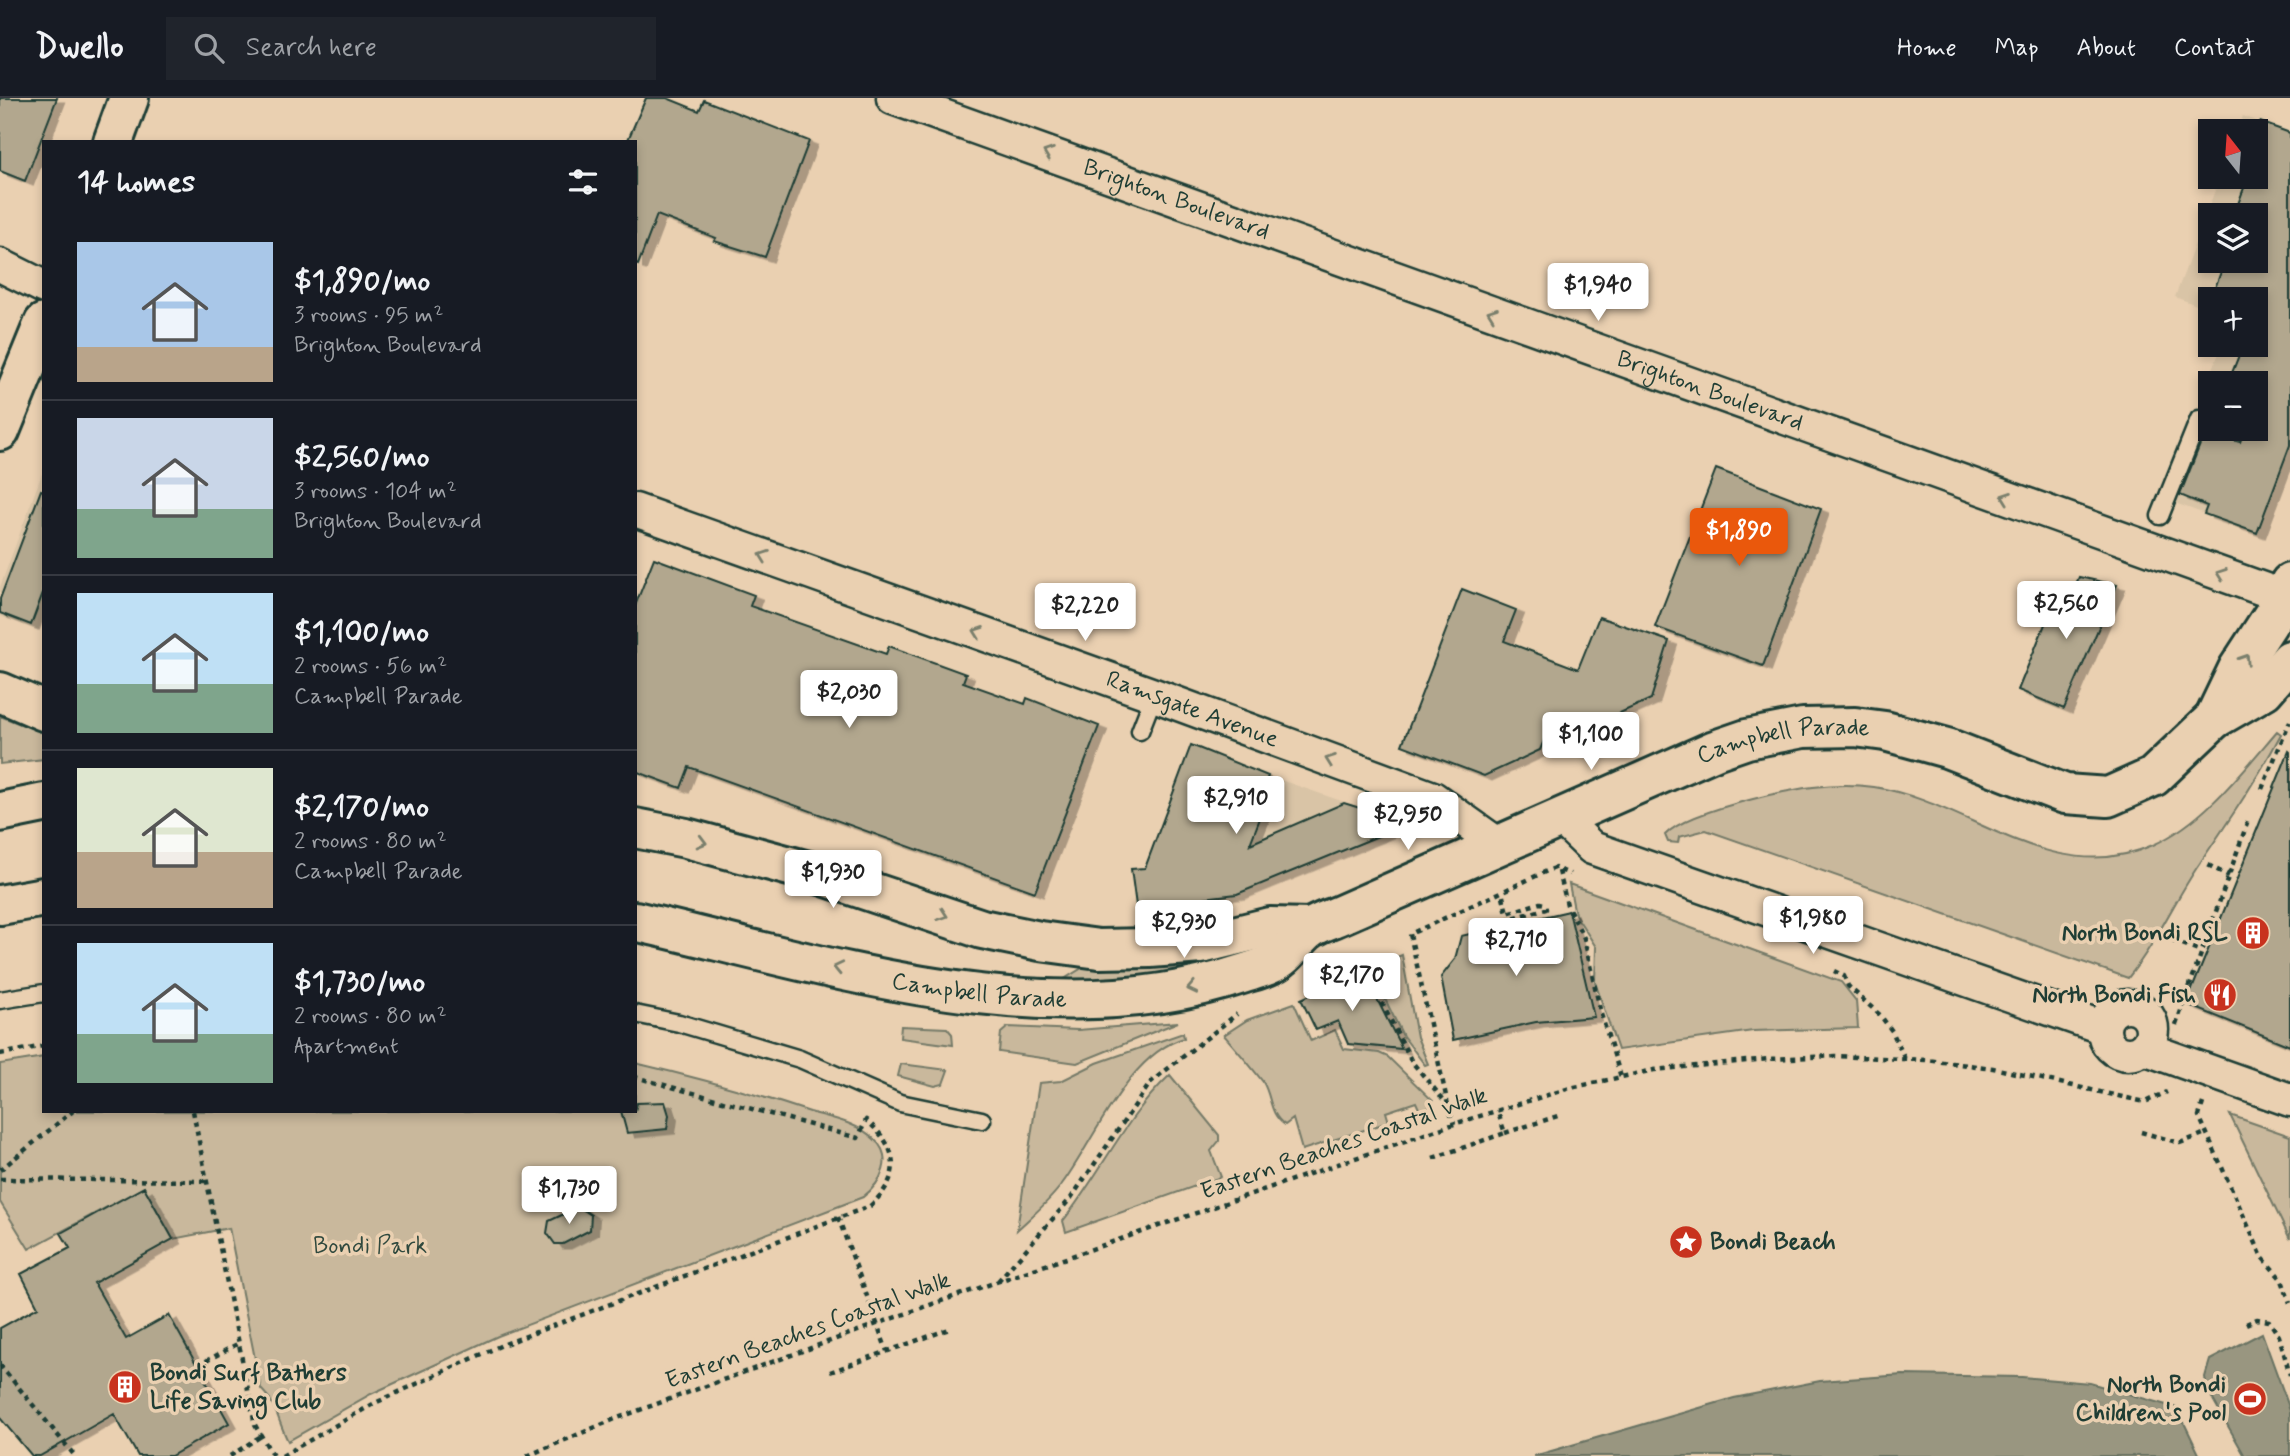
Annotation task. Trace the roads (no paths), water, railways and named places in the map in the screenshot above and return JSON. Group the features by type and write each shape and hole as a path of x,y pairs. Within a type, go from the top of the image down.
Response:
{"street":[{"path":"114,140 129,98"},
{"name":"Brighton Boulevard","path":"893,98 2289,593"},
{"path":"0,265 42,286"},
{"path":"0,431 42,328"},
{"name":"Ramsgate Avenue","path":"637,511 1154,695 1433,798 1500,845"},
{"name":"Campbell Parade","path":"2214,719 2238,669 2289,593"},
{"name":"Campbell Parade","path":"637,921 905,983 993,995 1096,999 1158,995 1243,974 1280,959 1310,928 1748,739 1829,727 1885,731 1921,739 2065,794 2108,797 2153,777 2214,719 2264,690 2290,660"},
{"path":"0,692 42,710"},
{"path":"0,812 42,803"},
{"path":"1561,818 1592,848 2104,1028 2114,1010 2127,1006 2141,1010 2152,1028 2144,1048 2290,1100"},
{"name":"Campbell Parade","path":"637,828 686,838 812,872 982,929 1040,941 1099,948 1150,948 1201,944 1270,927 1310,928"},
{"path":"0,905 42,897"}],"lane":[{"path":"2160,516 2198,421"},
{"path":"1140,731 1154,695"},
{"path":"0,1000 42,993"},
{"path":"637,1014 679,1023 800,1059 900,1102 982,1120"}],"place":[{"name":"North Bondi RSL","path":"2253,933"},
{"name":"North Bondi Fish","path":"2220,995"},
{"name":"Bondi Beach","path":"1686,1242"},
{"name":"Bondi Surf Bathers Life Saving Club","path":"125,1387"},
{"name":"North Bondi Children's Pool","path":"2250,1399"}],"park label":[{"name":"Bondi Park","path":"370,1246"}]}
